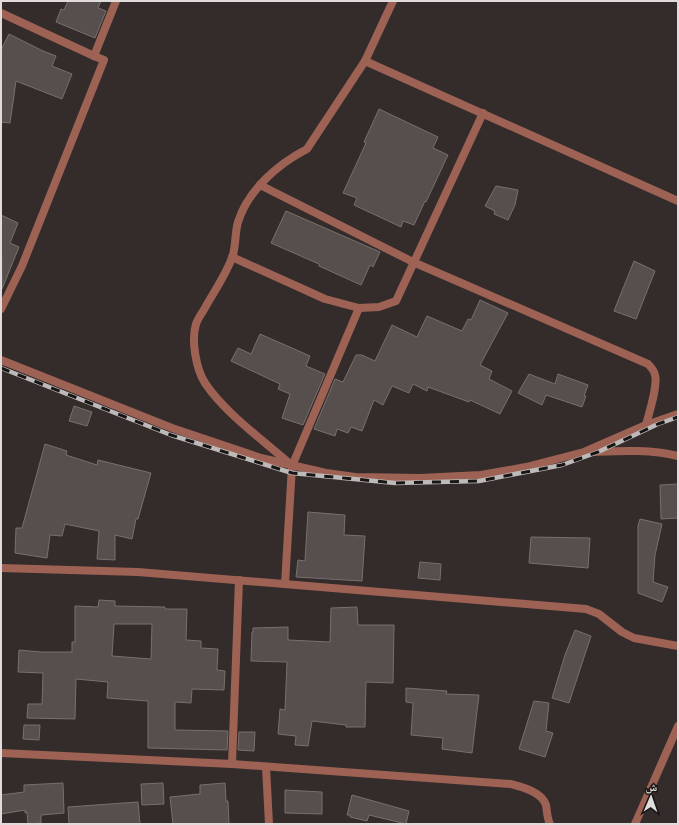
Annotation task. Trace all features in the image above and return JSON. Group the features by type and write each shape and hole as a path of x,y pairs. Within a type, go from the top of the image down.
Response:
{"street":[{"path":"94,56 116,1"},
{"path":"292,466 237,418 204,382 197,363 193,340 196,324 219,284 232,257 236,242 238,223 246,205 270,173 281,164 307,149 365,61 393,1"},
{"path":"1,13 104,60 22,266 1,309"},
{"path":"365,61 678,201"},
{"path":"232,257 325,299 359,308 379,307 396,301 483,113"},
{"path":"260,185 413,262 648,364 655,374 656,382 646,425"},
{"path":"285,584 292,466 359,308"},
{"path":"1,360 172,428 261,458 326,473 355,476 420,478 481,475 526,467 584,452 646,425 678,414"},
{"path":"584,452 634,450 659,452 678,456"},
{"path":"1,568 138,572 586,609 600,614 622,632 634,638 678,646"},
{"path":"232,764 239,580"},
{"path":"635,824 678,726"},
{"path":"1,753 232,764 511,784 532,790 545,803 548,821 550,824"},
{"path":"266,767 269,824"}],"building":[{"path":"68,1 101,1 98,8 106,11 95,38 56,22 61,9 64,10"},
{"path":"9,34 56,56 52,66 72,74 62,99 16,81 10,123 1,122 1,50"},
{"path":"379,109 438,137 433,148 448,155 414,225 403,221 401,227 354,205 357,198 343,193 366,143 364,142"},
{"path":"496,186 518,190 515,205 508,220 494,214 495,211 485,206"},
{"path":"286,211 380,252 373,267 370,265 361,285 319,266 319,264 271,243"},
{"path":"1,215 18,223 10,243 19,247 2,289"},
{"path":"634,261 655,271 636,319 614,311"},
{"path":"480,300 508,313 480,365 492,371 489,379 512,391 500,414 470,400 469,402 428,387 427,391 413,384 409,393 392,386 383,405 374,400 362,431 351,427 348,433 337,429 335,436 314,429 335,379 343,382 356,355 362,355 375,361 392,325 417,337 427,316 462,331 468,319 471,320"},
{"path":"260,334 310,356 306,366 325,374 303,425 282,418 290,394 278,389 280,384 231,361 238,348 251,354"},
{"path":"529,374 555,384 558,374 588,385 582,407 546,395 542,405 518,393"},
{"path":"74,406 92,412 87,426 69,421"},
{"path":"45,444 67,451 66,455 97,465 98,460 151,473 138,519 136,519 132,539 115,535 115,560 97,559 99,531 65,524 62,536 50,535 47,558 15,553 16,528 22,528"},
{"path":"678,484 678,518 661,519 660,485"},
{"path":"308,512 345,515 344,535 365,536 362,581 296,577 298,560 305,561"},
{"path":"640,519 662,524 655,555 653,582 668,587 662,602 638,593 638,526"},
{"path":"531,537 590,538 588,568 529,563"},
{"path":"420,562 441,564 440,580 418,578"},
{"path":"99,600 115,601 115,606 187,609 186,640 201,641 201,648 218,649 217,670 225,671 224,690 192,689 191,703 175,702 175,730 228,731 227,750 148,748 148,701 107,698 108,682 76,679 75,719 27,718 28,704 42,704 43,673 18,672 19,650 72,652 72,642 75,642 75,606 98,607","holes":["114,624 152,624 151,659 112,656"]},
{"path":"357,607 358,625 394,625 393,683 366,682 365,727 346,727 346,725 312,721 308,746 295,745 296,736 278,734 280,709 285,710 287,662 251,661 253,628 288,627 288,640 330,642 331,608"},
{"path":"575,630 591,636 569,703 552,698 565,655"},
{"path":"406,688 447,691 446,694 479,695 472,753 442,749 443,738 411,735 413,703 406,702"},
{"path":"534,701 549,703 546,731 553,733 545,757 519,749"},
{"path":"24,725 40,725 39,740 23,739"},
{"path":"239,732 255,732 254,751 238,750"},
{"path":"63,783 64,813 41,815 41,823 31,824 28,824 27,812 25,813 25,810 1,814 1,795 24,792 24,785"},
{"path":"163,783 164,804 142,805 141,784"},
{"path":"225,783 226,801 228,801 229,824 173,824 170,797 200,794 200,785"},
{"path":"285,790 322,792 322,814 285,813"},
{"path":"352,795 409,811 406,824 369,815 367,821 350,817 350,815 347,815"},
{"path":"138,802 140,824 69,824 68,807"}],"railway":[{"path":"1,368 171,435 292,473 395,483 479,481 562,465 598,452 658,424 678,417"}]}
